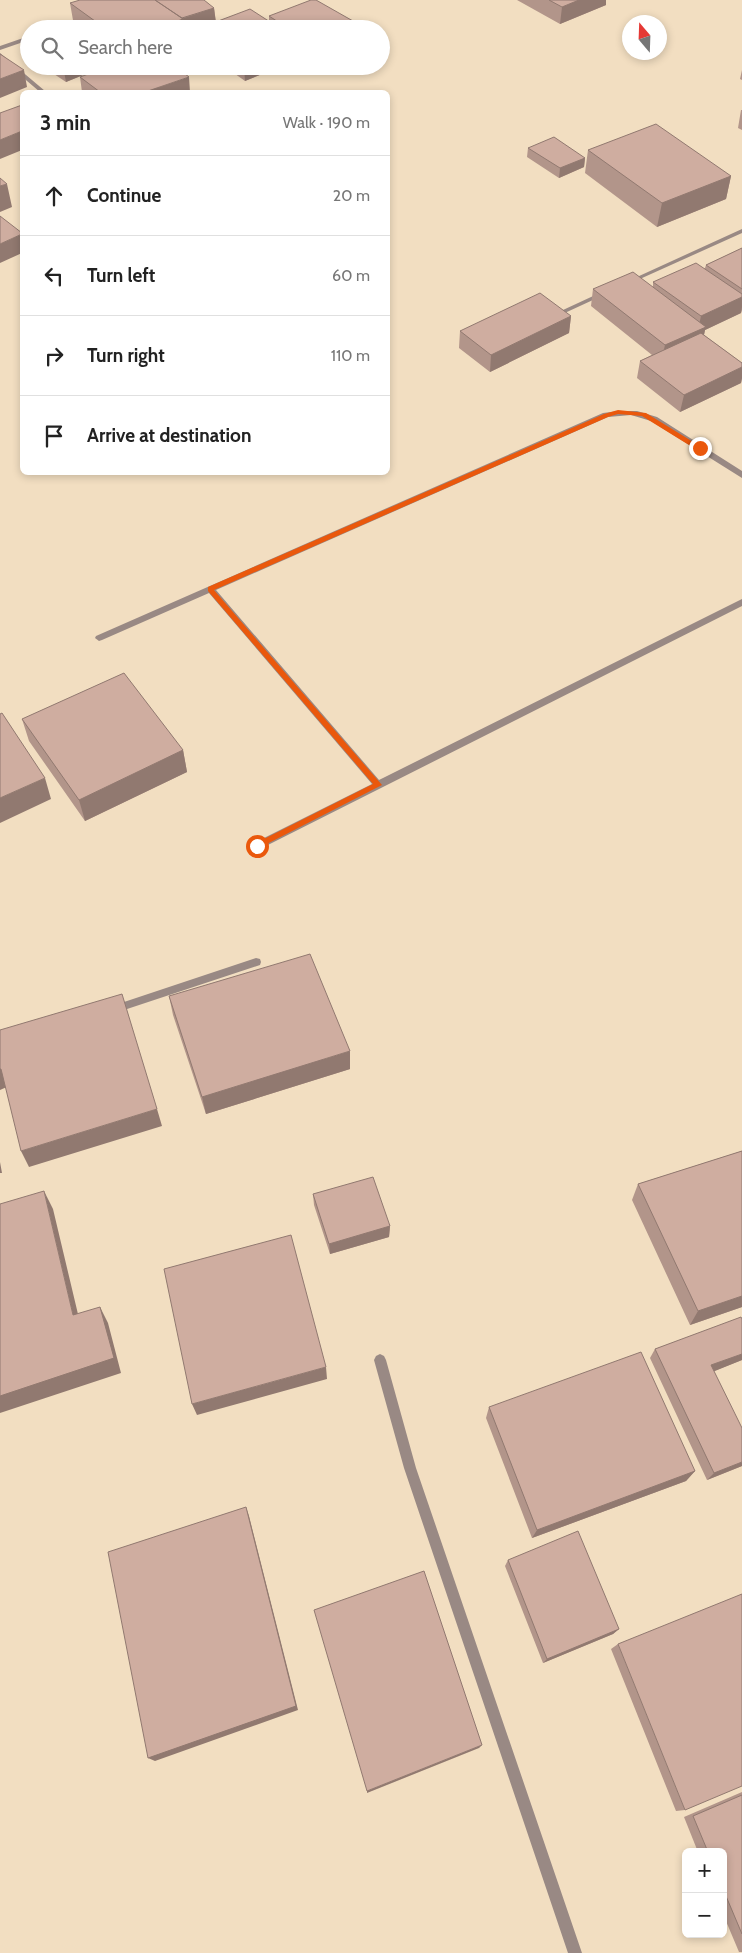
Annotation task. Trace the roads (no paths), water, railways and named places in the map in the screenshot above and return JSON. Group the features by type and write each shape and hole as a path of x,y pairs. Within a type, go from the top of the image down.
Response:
{"street":[{"path":"85,20 94,17"},
{"path":"0,48 20,41"},
{"path":"0,55 20,72"},
{"path":"23,75 41,90"},
{"path":"618,287 742,232"},
{"path":"548,318 610,291"},
{"path":"98,638 597,419 618,412 644,414 654,419 742,475"},
{"path":"210,589 378,785"},
{"path":"257,846 742,602"},
{"path":"104,1012 256,962"},
{"path":"380,1360 410,1468 575,1953"}]}
